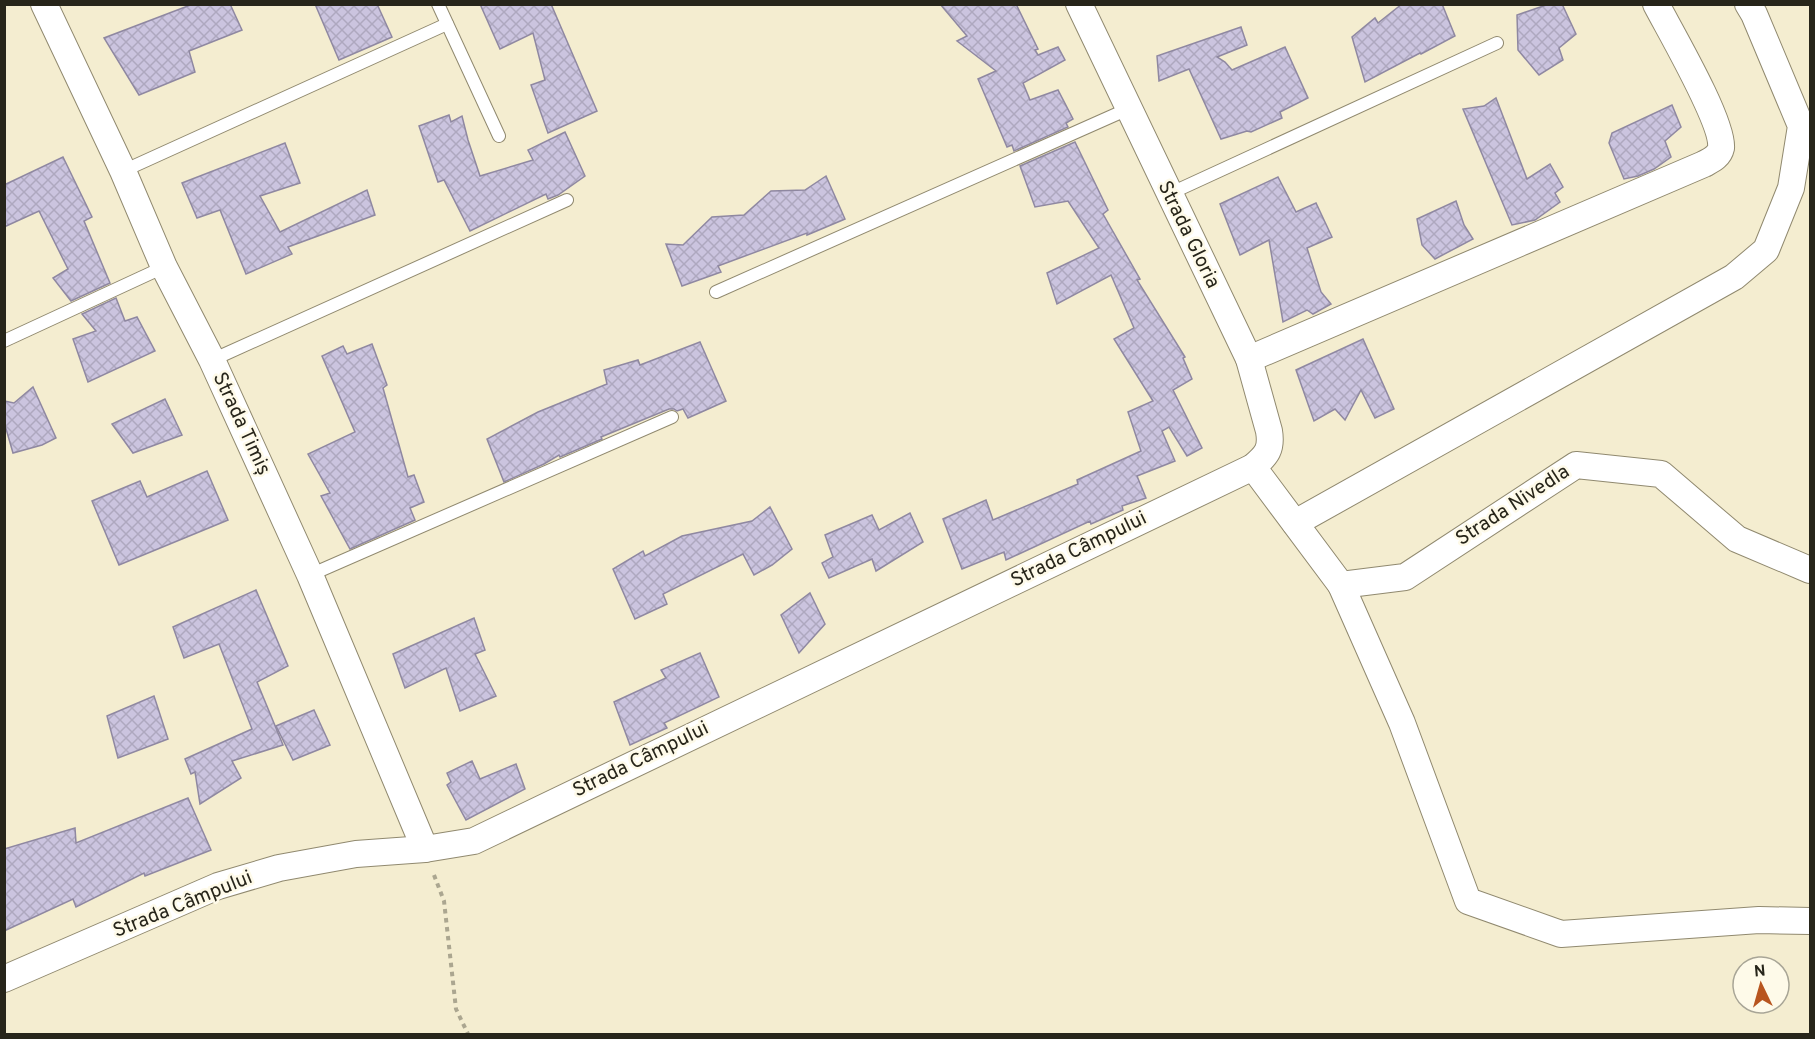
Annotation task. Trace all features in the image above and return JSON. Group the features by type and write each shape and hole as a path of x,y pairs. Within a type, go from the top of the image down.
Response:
{"street":[{"name":"Strada Timiș","path":"44,4 123,171 164,267 212,360 310,575 425,849"},
{"name":"Strada Gloria","path":"1078,4 1249,359 1270,442 1266,455 1254,467"},
{"path":"1249,359 1716,157 1721,150 1718,131 1704,95 1656,4"},
{"path":"1295,524 1734,278 1766,250 1791,188 1800,126 1749,4"},
{"name":"Strada Nivedla","path":"1341,585 1405,577 1576,465 1661,474 1737,539 1810,570"},
{"path":"1254,467 1341,585 1402,723 1468,901 1561,934 1759,920 1810,921"},
{"name":"Strada Câmpului","path":"4,979 218,886 279,868 356,854 425,849 474,841 1254,467"}],"lane":[{"path":"438,4 499,136"},
{"path":"123,171 447,24"},
{"path":"1169,194 1497,43"},
{"path":"716,292 1128,109"},
{"path":"212,360 567,200"},
{"path":"4,341 164,267"},
{"path":"310,575 672,417"}],"path":[{"path":"425,849 444,901 456,1009 468,1035"}],"building":[{"path":"193,4 230,4 242,30 189,51 195,72 139,95 104,38"},
{"path":"315,4 377,4 392,37 339,60"},
{"path":"480,4 551,4 597,111 548,133 531,85 545,80 533,33 500,49"},
{"path":"940,4 1016,4 1038,49 1035,50 1038,55 1058,47 1065,60 1023,83 1030,100 1058,90 1073,119 1066,123 1068,127 1014,151 1012,145 1007,147 978,79 996,71 957,41 967,36"},
{"path":"1402,4 1442,4 1455,36 1365,82 1352,37 1375,18 1378,23"},
{"path":"1549,4 1562,4 1576,34 1559,48 1563,60 1539,75 1518,50 1517,15"},
{"path":"1241,27 1247,45 1217,57 1232,70 1285,47 1308,98 1280,112 1282,118 1251,132 1247,131 1221,139 1189,69 1159,81 1157,56"},
{"path":"1496,98 1527,179 1550,164 1563,187 1555,193 1560,202 1535,220 1512,225 1463,109 1484,106"},
{"path":"1672,105 1681,127 1665,141 1671,157 1654,169 1624,179 1609,143 1612,133"},
{"path":"449,115 451,122 462,116 480,176 533,160 528,150 565,132 585,176 558,195 548,199 546,194 470,231 444,180 438,182 419,126"},
{"path":"1075,142 1108,210 1103,214 1140,279 1137,280 1185,357 1183,358 1192,379 1173,390 1202,448 1187,456 1169,427 1162,431 1175,461 1137,476 1146,498 1122,506 1123,510 1091,524 1090,521 1006,560 1004,552 962,569 943,519 986,500 993,520 1078,484 1077,480 1141,451 1128,412 1153,401 1114,339 1134,328 1111,275 1057,304 1047,273 1099,248 1068,201 1035,207 1020,166"},
{"path":"285,143 300,183 260,196 280,232 367,190 375,215 288,247 292,254 246,274 220,210 197,218 182,183"},
{"path":"63,157 92,217 84,221 110,283 71,301 53,278 68,269 39,211 4,227 4,185"},
{"path":"826,176 845,219 807,235 807,233 718,266 721,272 682,286 666,244 683,245 712,217 744,215 771,191 805,190"},
{"path":"1278,177 1296,212 1316,203 1332,237 1307,248 1321,292 1331,304 1313,314 1307,310 1283,322 1269,240 1240,255 1220,204"},
{"path":"1456,201 1464,225 1473,239 1435,259 1422,245 1417,219"},
{"path":"116,298 125,321 137,317 155,351 88,382 73,339 96,331 82,314"},
{"path":"1363,339 1394,409 1375,418 1361,390 1345,420 1335,409 1314,421 1296,370"},
{"path":"700,342 726,401 688,418 683,409 677,411 669,409 560,457 559,455 504,482 487,439 538,412 607,384 604,370 638,360 640,365"},
{"path":"372,344 387,385 383,388 408,477 414,475 424,502 410,508 415,520 350,549 321,496 330,493 308,454 355,432 322,356 343,346 347,354"},
{"path":"33,387 56,438 42,445 13,453 4,422 4,401 14,403"},
{"path":"165,399 182,435 133,453 112,424"},
{"path":"207,471 228,520 119,565 92,501 140,481 147,497"},
{"path":"770,507 792,549 772,565 754,575 743,554 663,594 667,604 635,619 613,569 643,551 645,556 682,536 752,521"},
{"path":"910,513 923,542 876,571 872,559 829,578 822,563 833,557 825,535 872,515 879,530"},
{"path":"256,590 288,666 257,682 283,745 232,761 241,778 200,804 195,772 191,774 185,759 252,729 219,644 184,658 173,627"},
{"path":"810,593 825,624 799,653 781,615"},
{"path":"474,618 485,650 475,654 496,696 460,711 446,668 405,688 393,654"},
{"path":"700,653 719,697 664,723 667,728 630,745 614,702 666,678 661,670"},
{"path":"154,696 168,739 118,758 107,716"},
{"path":"314,710 330,745 293,760 276,726"},
{"path":"472,761 480,779 516,764 525,789 466,820 447,785 451,782 447,773"},
{"path":"188,798 211,850 145,876 144,873 76,907 73,899 4,931 4,849 75,828 76,843"}]}
